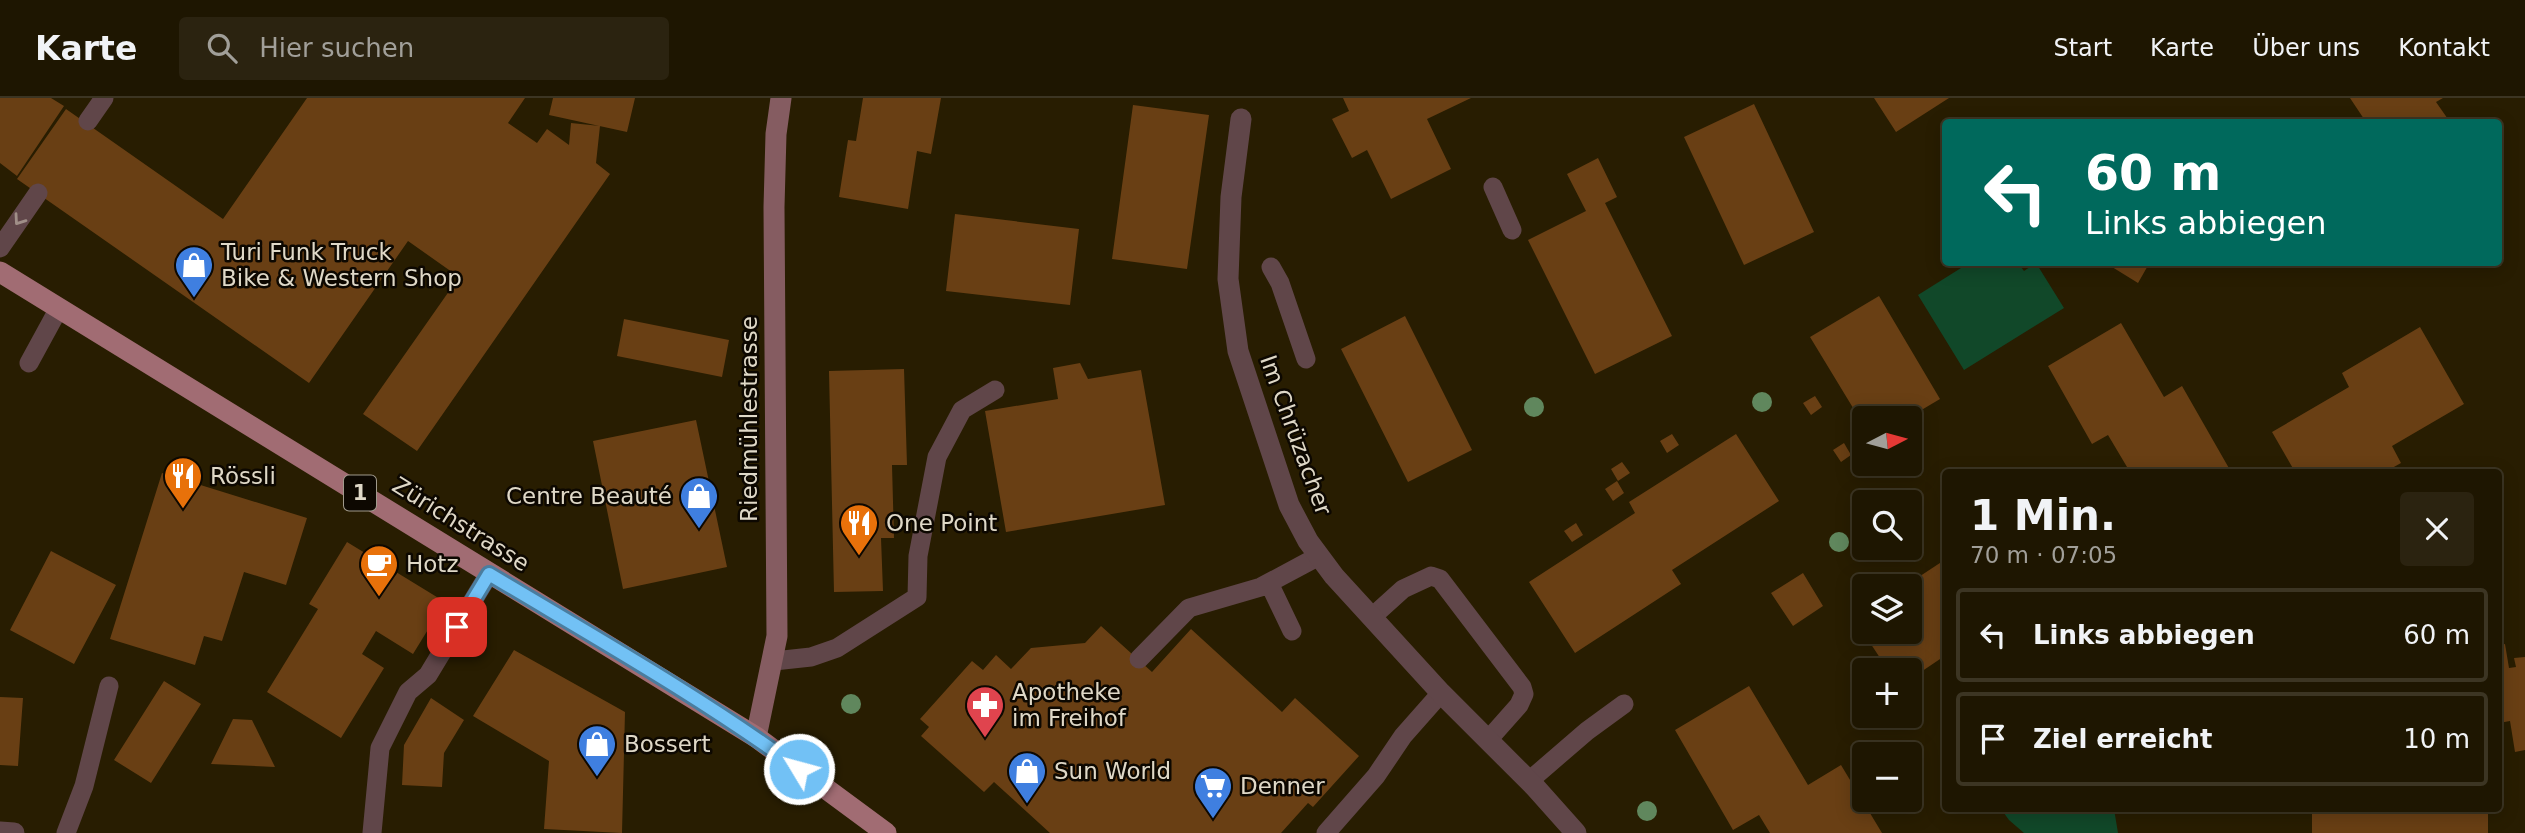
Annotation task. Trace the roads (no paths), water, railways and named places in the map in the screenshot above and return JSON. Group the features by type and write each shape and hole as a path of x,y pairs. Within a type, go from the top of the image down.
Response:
{"main road":[{"name":"Zürichstrasse","path":"0,272 756,737 886,833"}],"street":[{"name":"Riedmühlestrasse","path":"756,737 774,661 777,636 774,207 776,134 781,98"},
{"name":"Im Chrüzacher","path":"1241,119 1231,197 1228,279 1238,351 1289,505 1308,541 1334,576 1441,693 1529,781 1576,833"},
{"path":"0,832 14,833"}],"lane":[{"path":"88,121 104,98"},
{"path":"1493,187 1512,230"},
{"path":"0,247 38,193"},
{"path":"1271,267 1280,283 1306,359"},
{"path":"29,363 59,308"},
{"path":"774,661 811,657 837,648 917,597 918,556 937,457 962,410 995,390"},
{"path":"1139,659 1189,608 1269,583 1319,556"},
{"path":"372,833 380,748 408,692 428,676 489,574"},
{"path":"1372,617 1403,589 1431,576 1440,579 1522,687 1524,694 1519,705 1488,740"},
{"path":"1269,583 1292,631"},
{"path":"66,833 84,786 109,686"},
{"path":"1326,833 1376,776 1403,736 1441,693"},
{"path":"1529,781 1624,704"}],"place":[{"name":"Turi Funk Truck Bike & Western Shop","path":"194,299"},
{"name":"Rössli","path":"183,510"},
{"name":"Centre Beauté","path":"699,530"},
{"name":"One Point","path":"859,557"},
{"name":"Hotz","path":"379,598"},
{"name":"Apotheke im Freihof","path":"985,739"},
{"name":"Bossert","path":"597,778"},
{"name":"Sun World","path":"1027,805"},
{"name":"Denner","path":"1213,820"}]}
